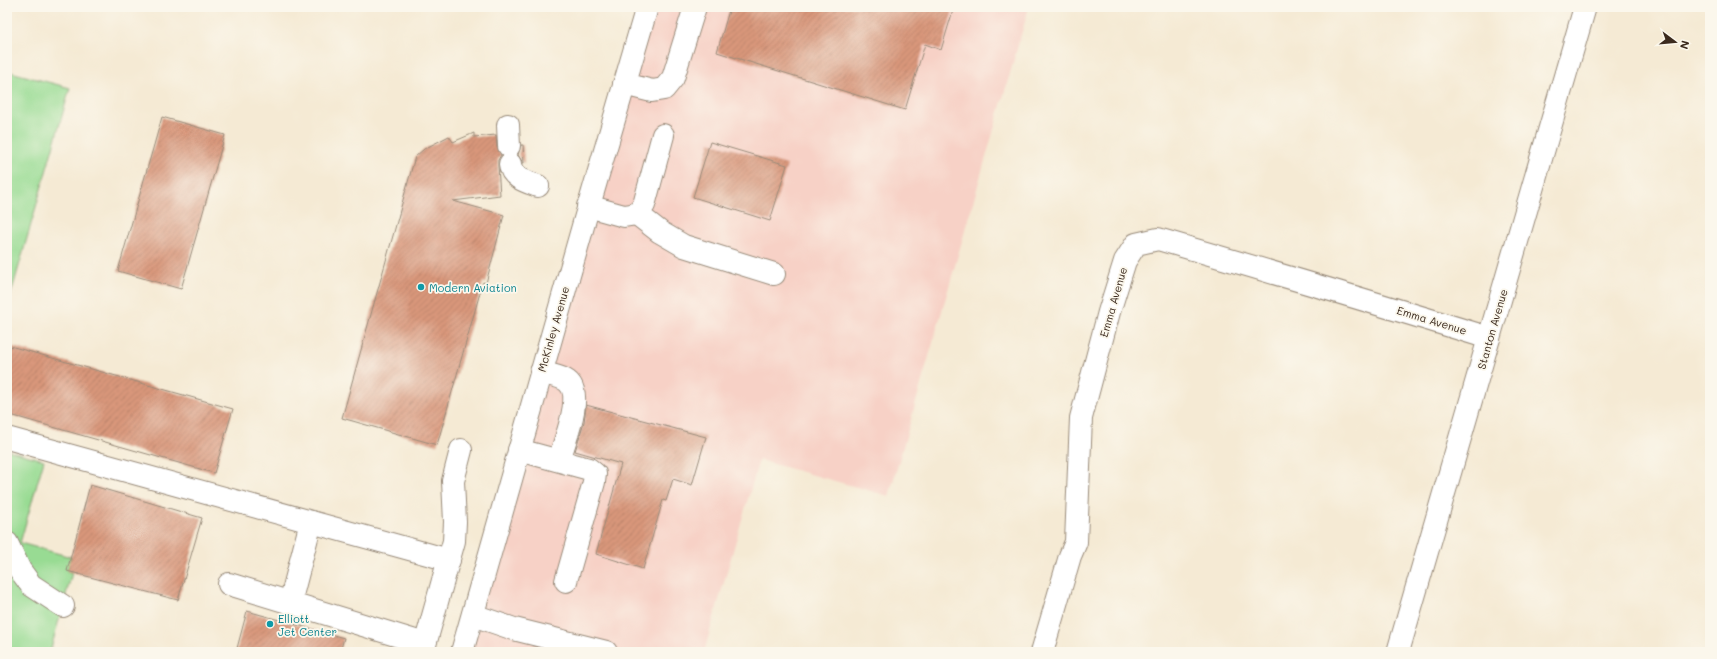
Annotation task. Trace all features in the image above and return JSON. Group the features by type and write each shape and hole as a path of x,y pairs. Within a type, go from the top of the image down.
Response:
{"street":[{"name":"McKinley Avenue","path":"462,652 588,206 647,7"},
{"path":"624,84 652,91 664,88 673,78 695,7"},
{"name":"Stanton Avenue","path":"1398,652 1585,7"},
{"path":"588,206 624,216 637,214 644,205 663,135"},
{"path":"509,145 514,174 521,180 538,186"},
{"path":"637,214 660,232 684,246 774,274"},
{"name":"Emma Avenue","path":"1042,652 1070,556 1076,542 1081,418 1120,276 1125,261 1136,244 1158,239 1380,304 1489,338"},
{"path":"541,372 567,381 572,386 575,395 575,406 559,460"},
{"path":"7,438 449,560"},
{"path":"229,584 272,596 290,604 424,648 454,542 455,522 453,481 461,450"},
{"path":"519,450 589,468 595,474 566,581"},
{"path":"290,604 311,522"},
{"path":"7,543 20,570 31,585 63,606"},
{"path":"473,615 514,630 606,652"}],"shaded area":[{"path":"647,7 1029,7 889,496 759,460 704,652 462,652"}],"green space":[{"path":"7,71 70,88 7,308"},
{"path":"7,450 44,460 20,543 71,557 67,571 72,573 50,652 7,652"}],"building":[{"path":"730,7 954,7 941,50 925,44 905,110 717,52"},
{"path":"162,117 225,135 181,289 118,271"},
{"name":"Modern Aviation","path":"474,133 474,137 496,135 497,147 501,155 498,160 500,195 453,201 504,215 486,283 483,282 437,445 342,418 415,157 424,149 449,136 453,142"},
{"path":"710,142 787,165 770,221 693,197"},
{"path":"521,145 523,145 524,163 518,155"},
{"path":"10,346 233,409 214,473 7,414 7,359"},
{"path":"586,405 706,437 692,485 673,479 666,501 663,500 643,569 596,554 621,464 575,451 584,422"},
{"path":"90,485 202,518 178,600 67,571"},
{"name":"Elliott Jet Center","path":"247,611 344,638 340,652 236,652"}],"place":[{"name":"Modern Aviation","path":"421,287"},
{"name":"Elliott Jet Center","path":"270,624"}]}
